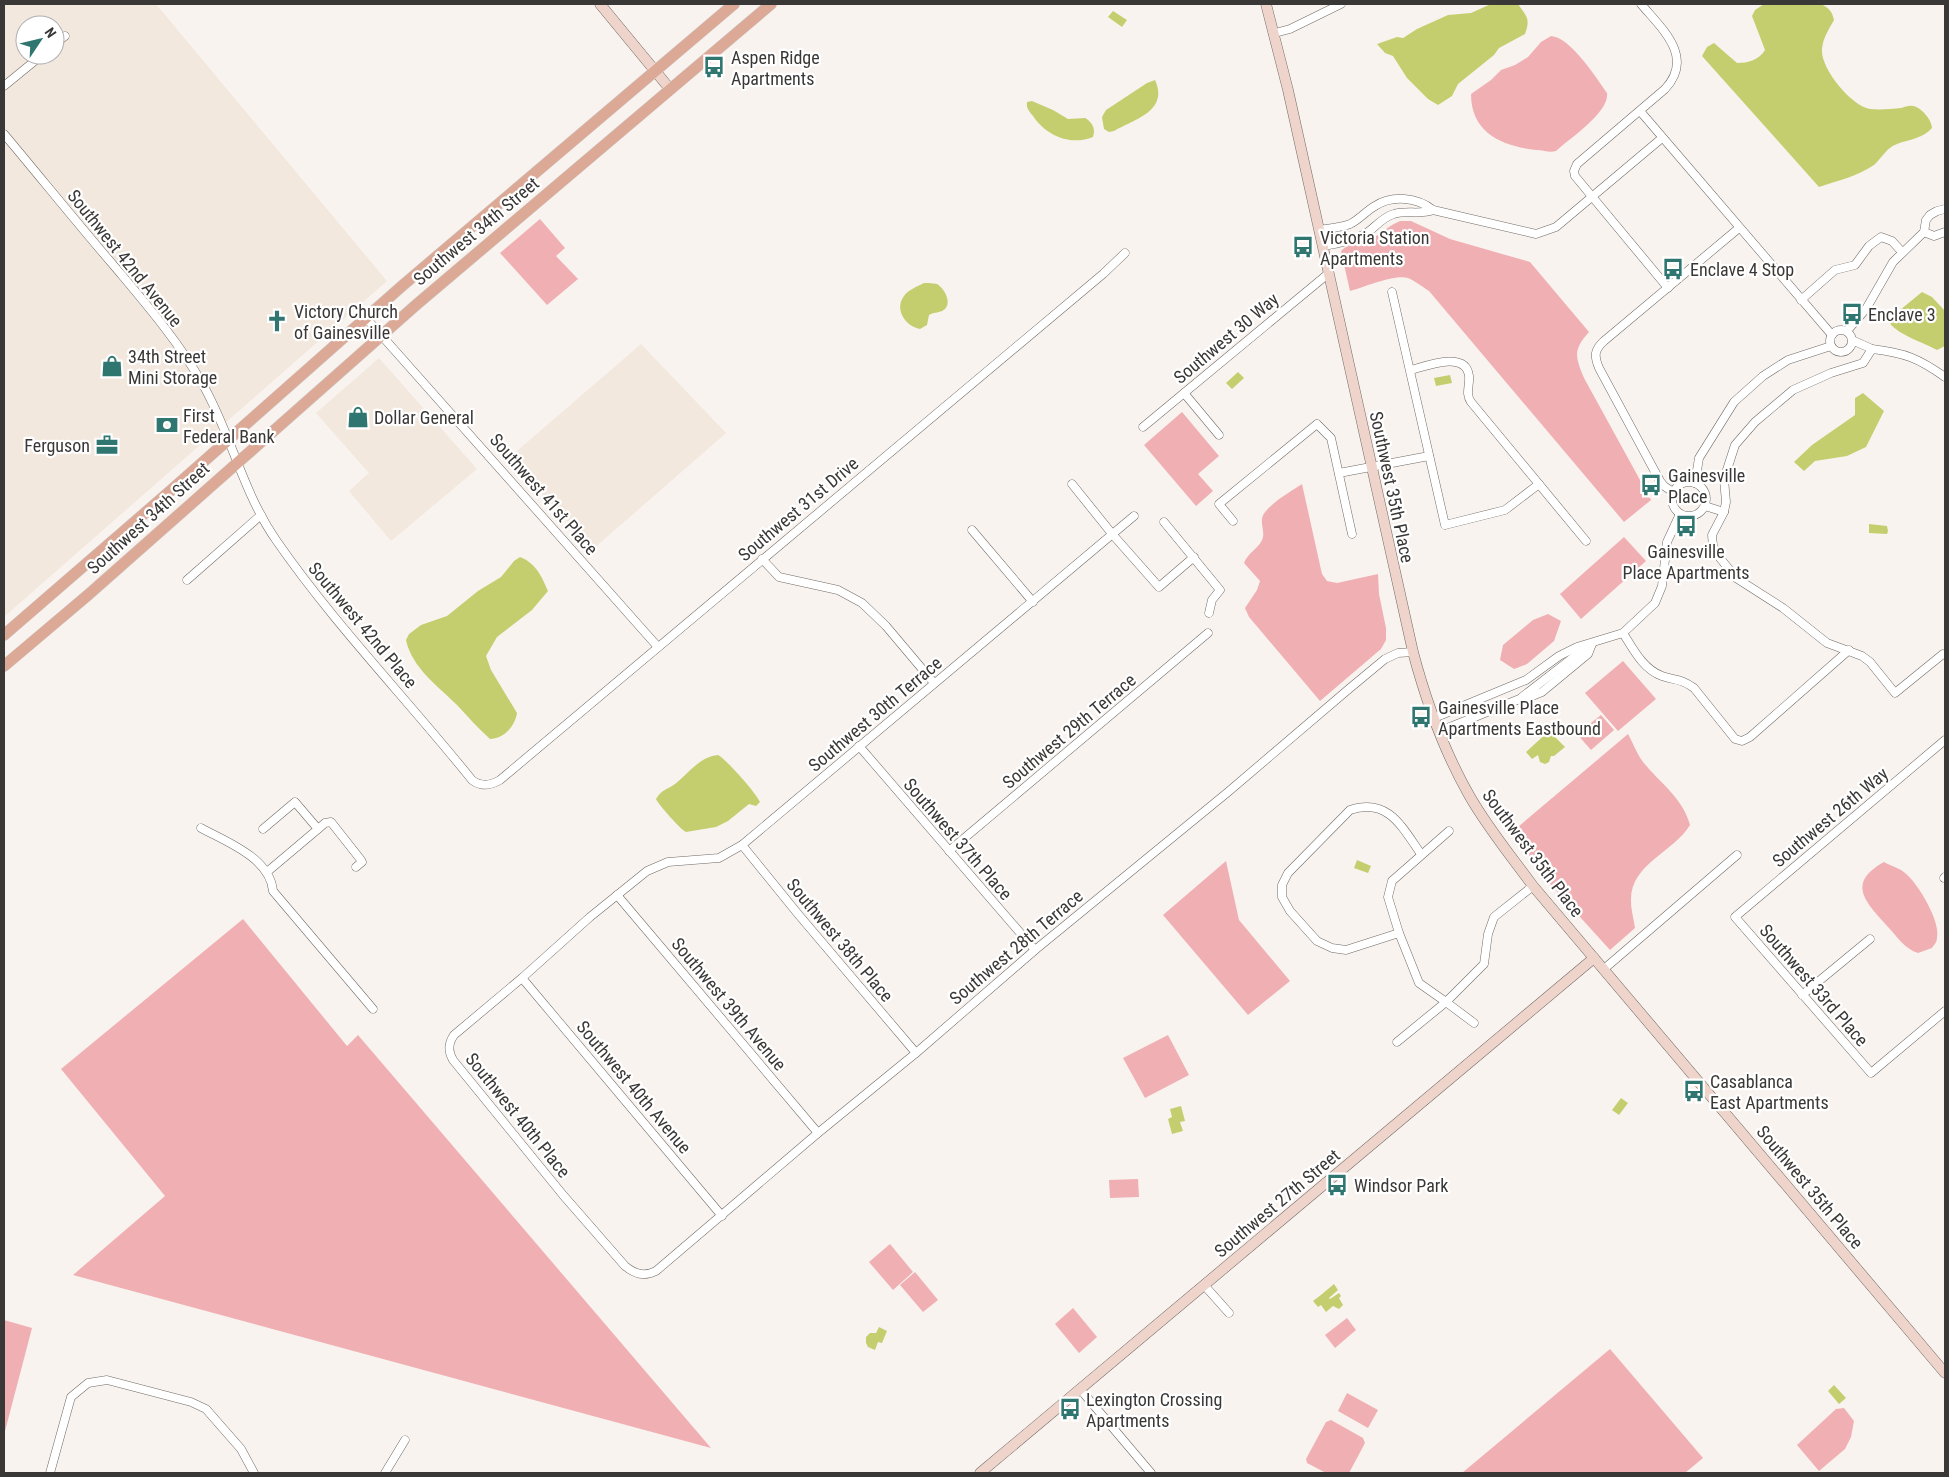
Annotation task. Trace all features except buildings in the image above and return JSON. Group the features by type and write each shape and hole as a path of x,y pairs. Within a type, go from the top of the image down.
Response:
{"main road":[{"name":"Southwest 34th Street","path":"4,635 366,318 734,4"},
{"name":"Southwest 34th Street","path":"4,666 88,595 381,336 670,88 771,4"}],"street":[{"path":"600,4 670,88"},
{"name":"Southwest 35th Place","path":"1266,4 1275,33 1413,652 1434,718 1468,794 1490,829 1533,886 1945,1373"},
{"path":"1275,33 1290,29 1341,4"},
{"path":"1641,4 1672,42 1677,59 1677,68 1671,82 1575,167 1575,176 1577,181 1668,288"},
{"path":"4,86 30,65"},
{"path":"1640,111 1832,335 1831,346"},
{"name":"Southwest 42nd Avenue","path":"4,134 166,330 201,382 222,421 237,462"},
{"path":"1319,230 1354,222 1375,206 1390,200 1412,200 1426,205 1433,210 1536,234 1556,227 1662,138"},
{"path":"1847,331 1866,309 1884,275 1902,252 1924,232 1926,220 1937,210 1945,208"},
{"path":"1323,246 1358,237 1387,216 1401,212 1424,214 1433,210"},
{"path":"1354,222 1358,237"},
{"path":"1674,492 1660,481 1598,368 1595,354 1604,341 1739,228"},
{"path":"1924,232 1934,236 1945,232"},
{"path":"1801,300 1835,270 1855,265 1870,246 1881,237 1892,242 1902,252"},
{"name":"Southwest 31st Drive","path":"489,785 500,780 1103,274 1125,253"},
{"name":"Southwest 30 Way","path":"1143,427 1329,273"},
{"path":"1392,292 1445,524 1504,510 1539,484"},
{"name":"Southwest 41st Place","path":"366,318 455,416 658,647"},
{"path":"1832,335 1840,330 1847,331"},
{"path":"1847,331 1852,340 1872,349 1899,352 1926,364 1945,377"},
{"path":"1831,346 1837,351 1844,351 1850,347 1852,340"},
{"path":"1695,484 1699,458 1734,402 1763,376 1788,360 1831,346"},
{"path":"1872,349 1863,362 1830,373 1793,390 1755,422 1735,445 1724,479 1726,502 1724,512 1712,535 1713,546 1728,570 1736,578 1784,608 1828,642 1862,656 1870,662 1895,693 1943,654 1945,655"},
{"path":"1410,370 1452,360 1462,364 1469,374 1467,392 1471,402 1586,541"},
{"path":"1184,393 1219,435"},
{"path":"1233,521 1219,504 1316,424 1331,438 1352,534"},
{"path":"1339,473 1429,456"},
{"name":"Southwest 42nd Place","path":"237,462 243,480 274,537 298,571 472,780 481,785 489,785"},
{"path":"1684,483 1695,484 1705,494 1705,506 1697,515 1680,514 1672,504 1674,492 1677,487 1684,483"},
{"path":"1072,484 1113,535 1159,587 1194,556"},
{"path":"1705,506 1724,512"},
{"path":"1434,718 1526,680 1559,656 1623,633 1656,604 1662,586 1667,542 1680,514"},
{"path":"187,580 262,515"},
{"name":"Southwest 30th Terrace","path":"617,895 647,871 668,862 718,858 742,845 1134,516"},
{"path":"1164,522 1194,556 1220,590 1212,600 1208,613"},
{"path":"972,530 1033,602"},
{"path":"762,559 779,577 838,590 862,603 886,626 934,683"},
{"name":"Southwest 29th Terrace","path":"949,851 1208,633"},
{"path":"1623,633 1648,668 1662,676 1686,682 1694,688 1734,739 1742,741 1750,737 1849,650"},
{"path":"1522,698 1592,644"},
{"path":"1440,731 1522,698 1542,692 1588,654 1592,644"},
{"name":"Southwest 28th Terrace","path":"644,1274 656,1271 818,1133 916,1053 1035,950 1228,792 1386,659 1398,653 1413,652"},
{"path":"1543,668 1549,677"},
{"name":"Southwest 26th Way","path":"1735,916 1945,740"},
{"name":"Southwest 37th Place","path":"859,746 1035,950"},
{"path":"263,829 295,802 318,829"},
{"path":"1399,933 1346,950 1332,948 1318,941 1290,910 1282,898 1282,885 1288,873 1350,810 1362,806 1376,807 1396,819 1421,854"},
{"path":"266,872 325,823 331,822 362,860 356,867"},
{"path":"201,828 245,852 266,872 272,881 274,891 373,1009"},
{"path":"1449,832 1421,854 1392,881 1388,897 1399,933 1419,983 1474,1023"},
{"name":"Southwest 38th Place","path":"742,845 804,922 916,1053"},
{"path":"1604,969 1737,855"},
{"path":"1397,1042 1446,1002 1484,964 1488,934 1494,918 1533,886"},
{"name":"Southwest 40th Place","path":"617,895 454,1035 449,1042 450,1055 563,1195 625,1266 633,1272 644,1274"},
{"name":"Southwest 39th Avenue","path":"617,895 818,1133"},
{"name":"Southwest 33rd Place","path":"1735,916 1870,1073 1945,1011"},
{"path":"1802,995 1870,939"},
{"name":"Southwest 27th Street","path":"980,1473 1594,958"},
{"name":"Southwest 40th Avenue","path":"522,978 722,1216"},
{"path":"1204,1285 1229,1313"},
{"path":"50,1473 71,1397 88,1383 107,1380 191,1402 206,1409 241,1450 254,1473"},
{"path":"1080,1389 1151,1473"},
{"path":"385,1473 405,1440"}],"shaded area":[{"path":"4,4 156,4 387,281 4,617"},
{"path":"1491,4 1518,4 1528,21 1525,34 1499,48 1494,55 1458,84 1452,96 1438,105 1428,99 1407,78 1393,56 1385,53 1377,44 1397,37 1403,38 1417,29 1448,15 1471,13"},
{"path":"1764,4 1821,4 1826,7 1831,12 1834,20 1826,34 1822,49 1823,57 1831,76 1838,85 1854,101 1870,109 1916,107 1923,111 1932,128 1920,137 1893,146 1868,169 1819,187 1702,56 1707,47 1714,43 1737,63 1749,62 1760,56 1765,50 1752,16 1755,10"},
{"path":"1113,11 1127,20 1122,27 1108,17"},
{"path":"1551,36 1566,43 1582,59 1607,93 1606,100 1596,117 1556,151 1548,152 1523,148 1500,141 1483,128 1476,119 1472,107 1471,94 1491,80 1501,70 1515,65 1528,57 1541,42"},
{"path":"1155,80 1158,91 1157,99 1154,107 1148,113 1114,131 1109,132 1104,129 1102,117 1106,110 1147,83"},
{"path":"1032,101 1068,119 1085,118 1093,126 1093,137 1085,140 1068,140 1052,134 1038,123 1029,111 1027,102"},
{"path":"540,219 565,248 556,256 578,279 547,305 500,253"},
{"path":"1400,221 1411,221 1450,239 1530,262 1589,332 1578,349 1577,359 1581,370 1651,500 1624,522 1429,291 1411,279 1402,277 1387,279 1350,291 1341,251 1348,246 1373,238"},
{"path":"924,283 940,286 946,295 948,303 945,309 929,315 927,325 920,329 906,321 900,306 906,294"},
{"path":"1922,292 1932,297 1945,311 1945,346 1937,350 1896,330 1889,321"},
{"path":"641,344 726,433 592,550 510,457"},
{"path":"379,358 477,469 391,541 349,491 369,473 316,413"},
{"path":"1238,372 1244,378 1232,389 1226,383"},
{"path":"1450,375 1452,383 1436,386 1434,378"},
{"path":"1863,393 1884,411 1866,447 1847,456 1815,461 1804,471 1794,462 1812,445 1855,415 1855,398"},
{"path":"1182,412 1219,456 1198,474 1213,491 1196,506 1144,445"},
{"path":"1302,484 1322,574 1327,581 1337,583 1378,574 1379,594 1386,628 1386,640 1381,649 1320,701 1249,617 1245,608 1257,590 1260,581 1244,563 1262,539 1263,515 1279,500"},
{"path":"1869,524 1887,526 1887,534 1869,533"},
{"path":"1624,537 1646,561 1581,619 1560,594"},
{"path":"520,557 534,567 541,576 548,591 532,610 497,637 486,656 491,670 517,713 514,723 508,731 500,737 490,739 420,668 409,650 406,640 409,634 421,625 447,616 478,591 501,577 514,561"},
{"path":"1548,614 1561,621 1554,641 1527,664 1514,669 1500,660 1503,645 1533,620"},
{"path":"1623,661 1656,699 1618,731 1585,693"},
{"path":"1601,715 1614,730 1591,750 1577,734"},
{"path":"1549,731 1565,747 1554,756 1551,756 1549,762 1545,764 1540,762 1538,755 1532,759 1526,752"},
{"path":"1628,734 1643,762 1677,799 1687,815 1690,825 1683,835 1637,877 1631,901 1635,928 1610,950 1551,885 1512,832"},
{"path":"718,755 741,777 760,802 756,806 749,804 728,821 716,827 686,832 679,827 656,799 699,762"},
{"path":"1357,860 1371,866 1368,873 1354,868"},
{"path":"1226,861 1239,920 1290,981 1248,1015 1163,915"},
{"path":"1884,862 1905,873 1922,894 1936,922 1936,941 1932,948 1918,953 1909,949 1868,902 1862,886 1865,878 1872,870"},
{"path":"243,919 347,1046 358,1035 711,1448 73,1275 165,1196 61,1069"},
{"path":"1168,1035 1189,1075 1145,1098 1123,1058"},
{"path":"1621,1098 1628,1103 1619,1115 1612,1110"},
{"path":"1181,1106 1185,1121 1180,1122 1183,1131 1172,1134 1168,1119 1172,1117 1170,1109"},
{"path":"1138,1179 1139,1197 1110,1198 1109,1180"},
{"path":"890,1244 913,1272 893,1290 869,1262"},
{"path":"915,1272 938,1300 923,1312 900,1285"},
{"path":"1334,1284 1338,1290 1329,1298 1339,1293 1341,1296 1339,1298 1343,1305 1339,1309 1333,1306 1326,1312 1321,1305 1318,1307 1313,1301"},
{"path":"1073,1308 1097,1337 1079,1353 1055,1324"},
{"path":"1347,1318 1356,1330 1335,1348 1325,1335"},
{"path":"4,1320 32,1328 4,1435"},
{"path":"879,1327 887,1331 882,1343 878,1342 875,1350 868,1347 866,1337 870,1333 876,1333"},
{"path":"1610,1349 1703,1458 1685,1473 1462,1473"},
{"path":"1834,1385 1846,1398 1839,1404 1828,1391"},
{"path":"1347,1393 1378,1410 1368,1428 1338,1411"},
{"path":"1844,1408 1854,1421 1851,1437 1845,1449 1819,1471 1797,1445 1836,1409"},
{"path":"1331,1420 1363,1438 1365,1443 1349,1473 1326,1473 1307,1463 1306,1459 1326,1422"}],"place":[{"name":"Aspen Ridge Apartments","path":"714,67"},
{"name":"Victoria Station Apartments","path":"1303,247"},
{"name":"Enclave 4 Stop","path":"1673,269"},
{"name":"Enclave 3","path":"1852,314"},
{"name":"Victory Church of Gainesville","path":"277,321"},
{"name":"34th Street Mini Storage","path":"112,366"},
{"name":"Dollar General","path":"358,417"},
{"name":"First Federal Bank","path":"167,425"},
{"name":"Ferguson","path":"107,445"},
{"name":"Gainesville Place","path":"1651,485"},
{"name":"Gainesville Place Apartments","path":"1686,526"},
{"name":"Gainesville Place Apartments Eastbound","path":"1421,717"},
{"name":"Casablanca East Apartments","path":"1694,1091"},
{"name":"Windsor Park","path":"1337,1185"},
{"name":"Lexington Crossing Apartments","path":"1070,1409"}]}
